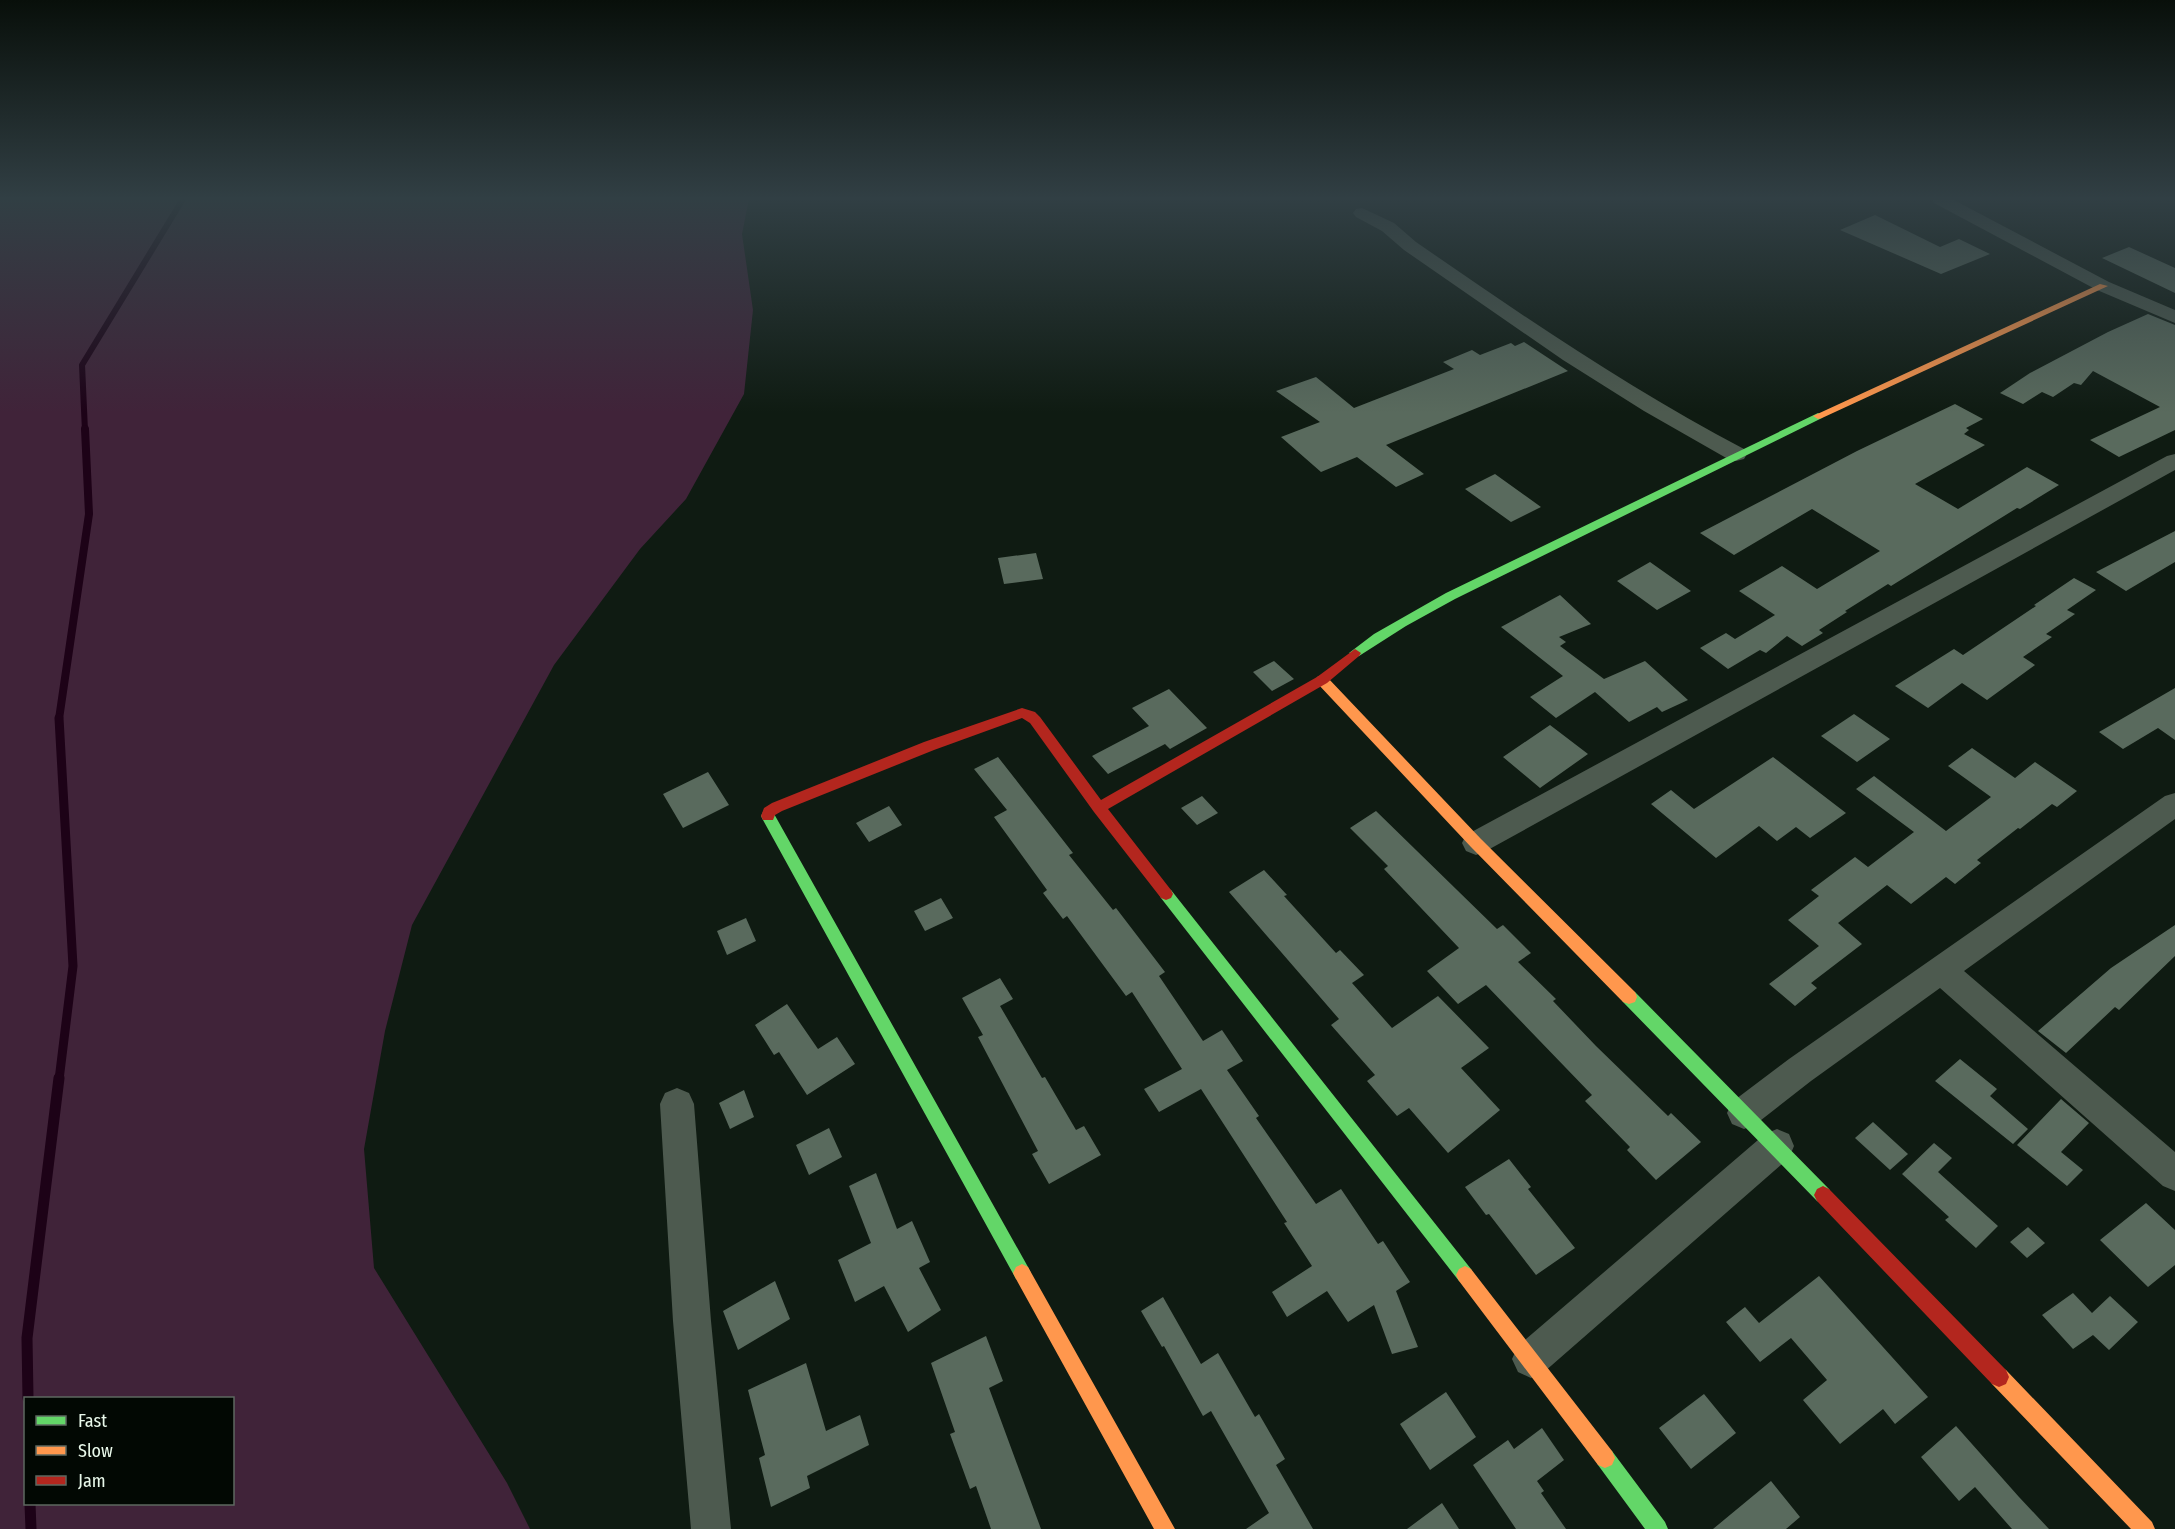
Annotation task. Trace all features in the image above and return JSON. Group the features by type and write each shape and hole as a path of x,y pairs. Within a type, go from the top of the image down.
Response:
{"street":[{"path":"1446,270 1607,381 1687,429 1736,454"},
{"path":"2074,270 2103,286 2175,317"},
{"path":"1099,808 1322,680 1344,660 1414,615 1736,454 2103,286"},
{"path":"1476,843 2175,461"},
{"path":"1322,680 1476,843 1777,1146 2145,1529"},
{"path":"1165,1529 767,818 769,812 777,807 854,775 966,731 1022,713 1030,715 1035,720 1099,808 1531,1359 1658,1529"},
{"path":"1744,1113 1800,1070 2175,804"},
{"path":"1941,970 2175,1174"},
{"path":"677,1104 692,1321 711,1529"},
{"path":"1531,1359 1777,1146"}],"shaded area":[{"path":"0,270 747,270 753,310 744,394 686,499 640,549 554,665 412,925 385,1031 364,1149 374,1268 507,1483 530,1529 0,1529"}],"building":[{"path":"1933,270 1950,270 1941,274"},
{"path":"2128,270 2175,270 2175,293"},
{"path":"2148,314 2175,325 2175,430 2119,457 2090,440 2160,407 2093,371 2081,385 2074,383 2053,397 2042,392 2023,404 2000,393 2030,373"},
{"path":"1524,342 1568,371 1386,445 1424,474 1396,487 1357,457 1321,472 1281,437 1320,422 1276,391 1316,377 1354,408 1454,369 1443,362 1472,350 1480,355 1511,343 1515,346"},
{"path":"1955,404 1983,419 1966,428 1969,430 1964,434 1985,445 1915,484 1958,509 2027,467 2059,485 2020,509 2017,508 1891,586 1888,584 1845,611 1847,612 1819,630 1823,633 1802,646 1787,636 1766,653 1760,650 1728,669 1700,648 1726,633 1735,639 1775,615 1739,591 1782,566 1817,589 1880,551 1812,509 1734,555 1700,533 1857,451"},
{"path":"1495,474 1541,507 1511,522 1465,489"},
{"path":"2175,531 2175,562 2126,591 2096,572"},
{"path":"1036,553 1043,579 1004,584 998,558"},
{"path":"1650,562 1691,591 1657,610 1617,581"},
{"path":"2074,578 2096,590 2067,610 2075,614 2046,634 2052,637 2023,657 2035,665 1987,700 1962,683 1928,708 1895,686 1954,649 1963,655"},
{"path":"1560,595 1591,624 1559,637 1566,642 1560,646 1604,679 1645,661 1688,700 1662,712 1657,707 1629,722 1595,692 1556,718 1530,697 1563,676 1501,627"},
{"path":"1274,661 1294,679 1272,691 1253,672"},
{"path":"2175,688 2175,740 2158,728 2123,749 2099,732"},
{"path":"1169,689 1207,728 1170,749 1165,744 1108,774 1092,756 1149,726 1132,708"},
{"path":"1854,714 1890,739 1857,762 1821,736"},
{"path":"1550,725 1588,754 1540,788 1503,757"},
{"path":"1972,748 2015,778 2035,762 2077,791 2057,807 2052,804 2020,829 2018,828 1977,860 1981,863 1955,884 1946,877 1911,904 1887,885 1838,923 1862,944 1811,983 1817,988 1795,1006 1769,984 1819,946 1788,920 1819,896 1811,890 1855,857 1868,867 1914,832 1856,789 1874,776 1946,831 1991,797 1948,766"},
{"path":"998,757 1073,853 1069,855 1113,910 1116,908 1165,972 1159,976 1203,1041 1222,1030 1243,1061 1227,1070 1259,1116 1256,1118 1316,1204 1341,1189 1378,1244 1383,1241 1410,1282 1396,1291 1418,1347 1392,1354 1374,1305 1348,1322 1327,1291 1287,1317 1272,1292 1312,1266 1284,1223 1287,1222 1201,1089 1159,1112 1144,1089 1182,1069 1132,992 1126,996 1067,916 1063,919 1043,893 1047,890 994,817 1007,810 974,769"},
{"path":"1773,757 1846,813 1810,838 1796,827 1777,841 1759,826 1716,858 1651,804 1671,790 1694,809"},
{"path":"708,772 729,805 683,828 663,794"},
{"path":"1202,796 1218,813 1197,825 1181,808"},
{"path":"889,806 902,825 869,842 856,823"},
{"path":"1376,811 1497,929 1503,925 1531,953 1518,962 1556,999 1553,1001 1596,1046 1668,1116 1671,1113 1701,1142 1656,1180 1627,1150 1630,1147 1585,1101 1592,1095 1486,985 1458,1004 1427,971 1459,948 1384,869 1388,866 1350,828"},
{"path":"1264,870 1287,895 1284,896 1336,953 1340,950 1364,975 1352,983 1392,1028 1438,996 1489,1048 1461,1068 1500,1110 1448,1153 1409,1108 1397,1116 1367,1081 1375,1075 1331,1025 1339,1019 1229,892"},
{"path":"941,898 953,918 925,931 914,911"},
{"path":"746,918 756,941 727,955 717,931"},
{"path":"2175,925 2175,956 2119,1010 2115,1007 2066,1053 2038,1031 2111,968"},
{"path":"1000,978 1013,999 1000,1006 1042,1078 1045,1077 1076,1130 1084,1126 1101,1155 1049,1184 1032,1154 1038,1151 978,1037 983,1035 962,998"},
{"path":"787,1004 818,1049 837,1037 855,1064 807,1095 779,1052 774,1055 755,1025"},
{"path":"1960,1059 1997,1089 1990,1096 2028,1129 2013,1144 1935,1081"},
{"path":"744,1090 754,1117 730,1129 719,1103"},
{"path":"2061,1099 2089,1123 2061,1152 2083,1170 2067,1186 2017,1145"},
{"path":"1873,1122 1908,1154 1890,1170 1855,1138"},
{"path":"829,1128 842,1157 809,1175 796,1145"},
{"path":"1934,1143 1952,1158 1938,1172 1998,1226 1976,1248 1945,1220 1949,1217 1902,1174"},
{"path":"1509,1159 1531,1187 1528,1189 1575,1248 1536,1275 1465,1187"},
{"path":"876,1173 897,1229 912,1221 930,1262 919,1268 941,1310 908,1332 884,1286 855,1302 838,1260 871,1243 849,1186"},
{"path":"2146,1203 2175,1230 2175,1265 2148,1287 2100,1240"},
{"path":"2028,1227 2045,1243 2027,1258 2010,1242"},
{"path":"1819,1276 1928,1397 1895,1424 1883,1409 1840,1444 1803,1400 1827,1380 1791,1338 1760,1362 1726,1322 1745,1307 1759,1323"},
{"path":"775,1281 790,1319 738,1350 723,1311"},
{"path":"2073,1293 2092,1313 2110,1296 2138,1322 2109,1350 2093,1335 2073,1349 2042,1315"},
{"path":"1163,1297 1201,1364 1218,1353 1255,1417 1259,1414 1285,1459 1276,1465 1313,1529 1246,1529 1269,1513 1211,1411 1203,1416 1164,1346 1162,1347 1141,1311"},
{"path":"986,1336 1003,1381 989,1388 1041,1529 991,1529 976,1486 970,1489 950,1434 955,1432 931,1363"},
{"path":"806,1363 826,1431 860,1415 869,1445 807,1476 810,1488 771,1507 759,1458 765,1455 748,1390"},
{"path":"1446,1392 1476,1437 1430,1470 1400,1424"},
{"path":"1704,1394 1736,1433 1691,1469 1659,1428"},
{"path":"1956,1426 2049,1529 2012,1529 1975,1487 1959,1501 1921,1457"},
{"path":"1542,1428 1564,1460 1537,1481 1544,1491 1541,1493 1566,1529 1516,1529 1473,1465 1508,1440 1514,1449"},
{"path":"1771,1481 1800,1517 1786,1529 1713,1529"},
{"path":"1442,1503 1459,1529 1407,1529"}],"waterway":[{"path":"85,431 82,365 140,270"},
{"path":"59,719 89,514 85,429"},
{"path":"59,719 73,966 59,1080"},
{"path":"28,1397 27,1338 59,1078"},
{"path":"30,1505 31,1529"}],"traffic: fast":[{"path":"1355,653 1378,637 1450,596 1818,416"},
{"path":"768,816 1022,1273"},
{"path":"1166,894 1465,1275"},
{"path":"1629,997 1823,1195"},
{"path":"1605,1458 1658,1529"}],"traffic: slow":[{"path":"1818,416 2103,286"},
{"path":"1322,680 1476,843 1629,997"},
{"path":"1022,1273 1165,1529"},
{"path":"1465,1275 1605,1458"},
{"path":"1999,1377 2145,1529"}],"traffic: jam":[{"path":"1099,808 1322,680 1355,653"},
{"path":"768,816 769,812 777,807 929,746 1022,713 1030,715 1035,720 1166,894"},
{"path":"1823,1195 1999,1377"}]}
